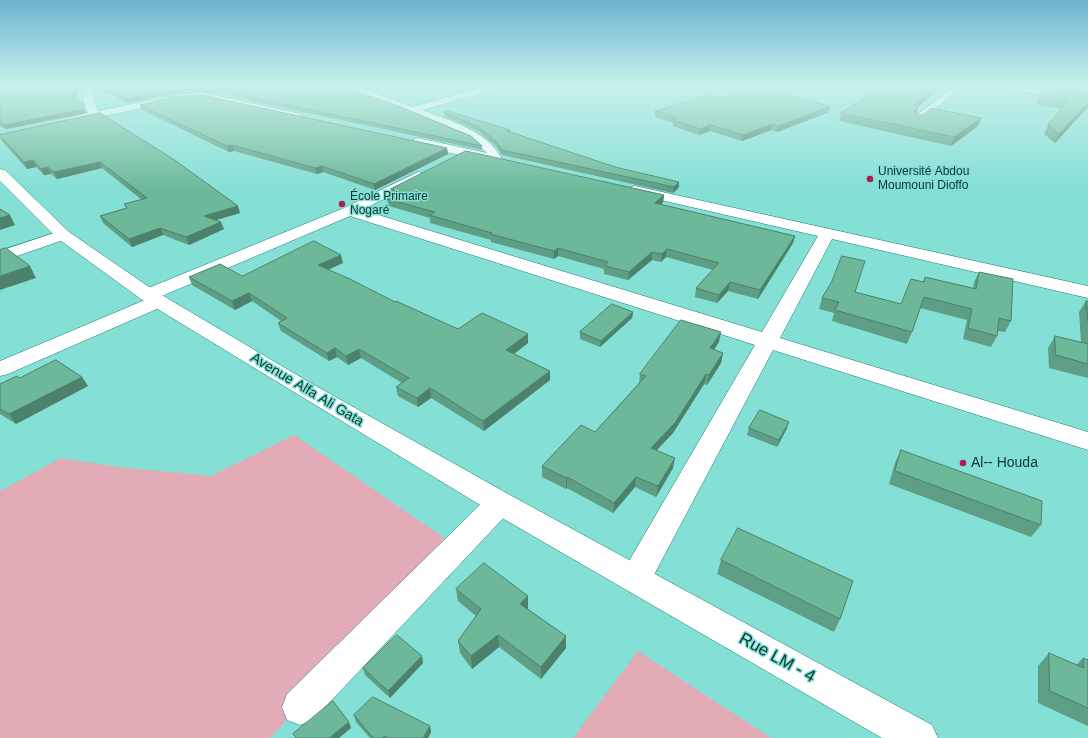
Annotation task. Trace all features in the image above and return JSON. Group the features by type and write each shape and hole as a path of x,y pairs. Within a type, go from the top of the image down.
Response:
{"street":[{"path":"58,123 70,120"},
{"path":"438,120 476,136 492,149 496,159"},
{"path":"403,139 511,162"},
{"path":"0,369 153,298 348,211 465,152"},
{"name":"Avenue Alfa Ali Gata","path":"0,173 63,235 153,298 299,386 500,503 636,578"},
{"path":"619,187 1088,292"},
{"path":"348,211 1088,441"},
{"path":"636,578 827,234"},
{"path":"0,256 63,235"},
{"path":"300,707 500,503"},
{"name":"Rue LM - 4","path":"636,578 919,738"}],"shaded area":[{"path":"294,435 452,543 270,738 0,738 0,491 61,458 118,467 211,476"},
{"path":"638,651 771,738 573,738"}],"building":[{"path":"0,120 27,120 4,125"},
{"path":"66,120 112,120 176,161 238,206 204,216 221,222 186,237 160,228 129,239 100,216 127,208 124,204 147,198 100,162 54,172 48,167 41,169 33,160 24,162 0,135"},
{"path":"173,120 319,120 447,148 374,184 322,166 315,168 232,145 227,146"},
{"path":"361,120 433,120 471,136 482,146"},
{"path":"463,120 478,120 615,167 679,182 674,187 502,150 496,141 478,127"},
{"path":"674,120 792,120 778,126 772,124 743,135 711,125 700,129"},
{"path":"876,120 978,120 954,137"},
{"path":"1052,120 1072,120 1059,134 1048,125"},
{"path":"466,151 664,195 655,203 795,236 760,290 730,282 719,295 696,288 719,263 667,249 662,254 652,252 629,272 605,266 608,262 558,248 554,251 490,234 492,233 429,215 435,212 387,199 400,192 391,189"},
{"path":"0,209 10,215 0,218"},
{"path":"314,241 341,255 318,265 350,279 395,302 396,301 458,329 482,313 528,334 506,350 550,371 483,421 430,388 417,398 396,387 409,378 359,349 346,356 335,348 327,353 278,323 287,318 249,293 232,301 189,277 220,264 242,276"},
{"path":"6,248 30,266 0,276 0,250"},
{"path":"842,256 865,261 855,292 901,304 911,279 924,282 925,277 976,289 979,272 1013,279 1011,321 999,318 997,336 968,328 972,309 924,297 912,332 835,310 839,302 822,298 832,281"},
{"path":"1086,301 1088,301 1088,321"},
{"path":"612,304 633,312 601,341 580,332"},
{"path":"681,320 721,332 710,348 723,353 709,375 706,374 675,423 651,448 675,458 658,486 636,477 614,503 567,477 566,478 542,466 581,425 595,432 646,376 640,374"},
{"path":"1055,336 1088,344 1088,364 1056,355"},
{"path":"56,360 82,377 9,414 0,409 0,384 17,376 19,378"},
{"path":"760,410 789,422 779,440 749,428"},
{"path":"901,450 1042,501 1041,525 895,471"},
{"path":"738,528 853,581 840,619 721,560"},
{"path":"484,563 528,596 520,604 566,636 541,667 498,635 471,656 458,641 481,609 456,589"},
{"path":"397,635 422,656 388,691 363,668"},
{"path":"1049,653 1084,668 1083,658 1088,660 1088,708 1050,691"},
{"path":"373,697 430,726 423,738 389,738 384,736 382,738 373,738 354,715"},
{"path":"333,701 349,722 329,738 296,738 293,734"}],"place":[{"name":"Université Abdou Moumouni Dioffo","path":"870,179"},
{"name":"École Primaire Nogaré","path":"342,204"},
{"name":"Al-- Houda","path":"963,463"}]}
